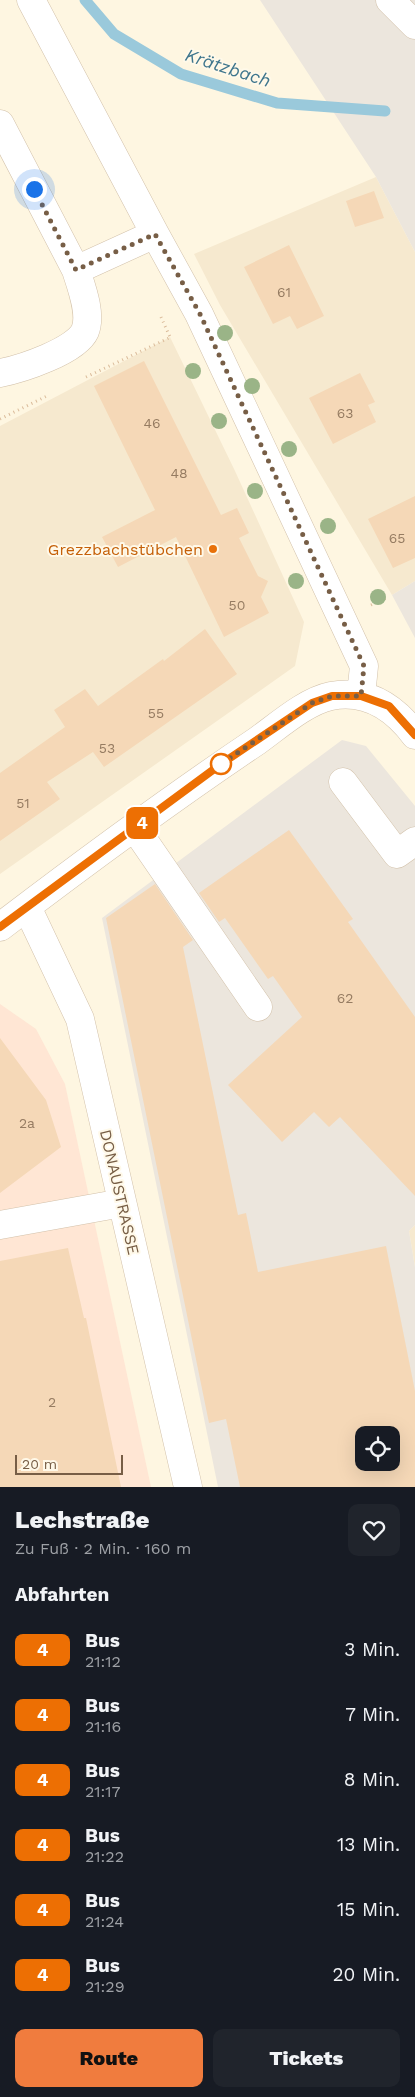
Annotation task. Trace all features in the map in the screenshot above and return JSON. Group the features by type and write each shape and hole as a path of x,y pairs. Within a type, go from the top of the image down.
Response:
{"street":[{"path":"31,0 155,234 200,314 364,666 361,696"},
{"path":"390,0 415,25"},
{"path":"0,124 76,270 84,294 87,312 85,331 72,344 50,357 0,374"},
{"path":"76,270 155,234"},
{"path":"0,927 221,764 312,703 332,696 361,696 389,706 415,735"},
{"path":"343,782 397,854 415,841"},
{"path":"136,828 258,1007"},
{"name":"DONAUSTRASSE","path":"27,907 80,1019 188,1487"},
{"path":"0,1225 122,1203"}],"shaded area":[{"path":"260,0 415,0 415,252 376,177"},
{"path":"376,177 415,252 415,581 392,595 220,305 194,254"},
{"path":"170,337 235,471 304,622 295,666 0,874 0,426"},
{"path":"415,581 415,638 392,595"},
{"path":"342,740 366,746 415,806 415,1225 409,1231 415,1267 415,1487 218,1487 102,918"},
{"path":"0,1004 36,1029 65,1084 151,1487 0,1487"},
{"path":"415,1225 415,1267 409,1231"}],"building":[{"path":"374,191 384,218 355,227 346,201"},
{"path":"289,245 324,316 297,329 290,316 273,324 244,267"},
{"path":"144,361 221,515 237,508 249,533 239,538 258,576 268,581 261,597 269,613 224,637 176,537 118,567 102,537 155,510 94,386"},
{"path":"360,373 375,402 368,405 376,422 333,444 309,398"},
{"path":"415,496 415,558 393,568 368,519"},
{"path":"205,629 237,674 104,767 93,752 47,782 60,799 0,841 0,773 65,727 54,710 85,689 98,706 163,659 164,661"},
{"path":"289,830 353,919 348,922 415,1017 415,1196 340,1117 329,1127 314,1112 282,1142 228,1085 302,1017 273,976 268,979 225,918 219,922 199,893"},
{"path":"155,884 193,940 183,947 238,1215 246,1213 258,1272 386,1246 415,1391 415,1487 240,1487 226,1419 209,1423 106,918"},
{"path":"0,1038 46,1100 61,1147 0,1193"},
{"path":"68,1248 84,1318 86,1318 121,1487 0,1487 0,1261"}],"waterway":[{"name":"Krätzbach","path":"85,0 114,34 181,74 277,103 385,111"}],"bus line":[{"name":"4","path":"0,927 221,764 312,703 332,696 361,696 389,706 415,735"}],"place":[{"name":"Grezzbachstübchen","path":"213,549"}],"route":[{"path":"34,189 76,270 155,234 200,314 271,470 364,666 361,696 332,696 312,703 221,764"}]}
